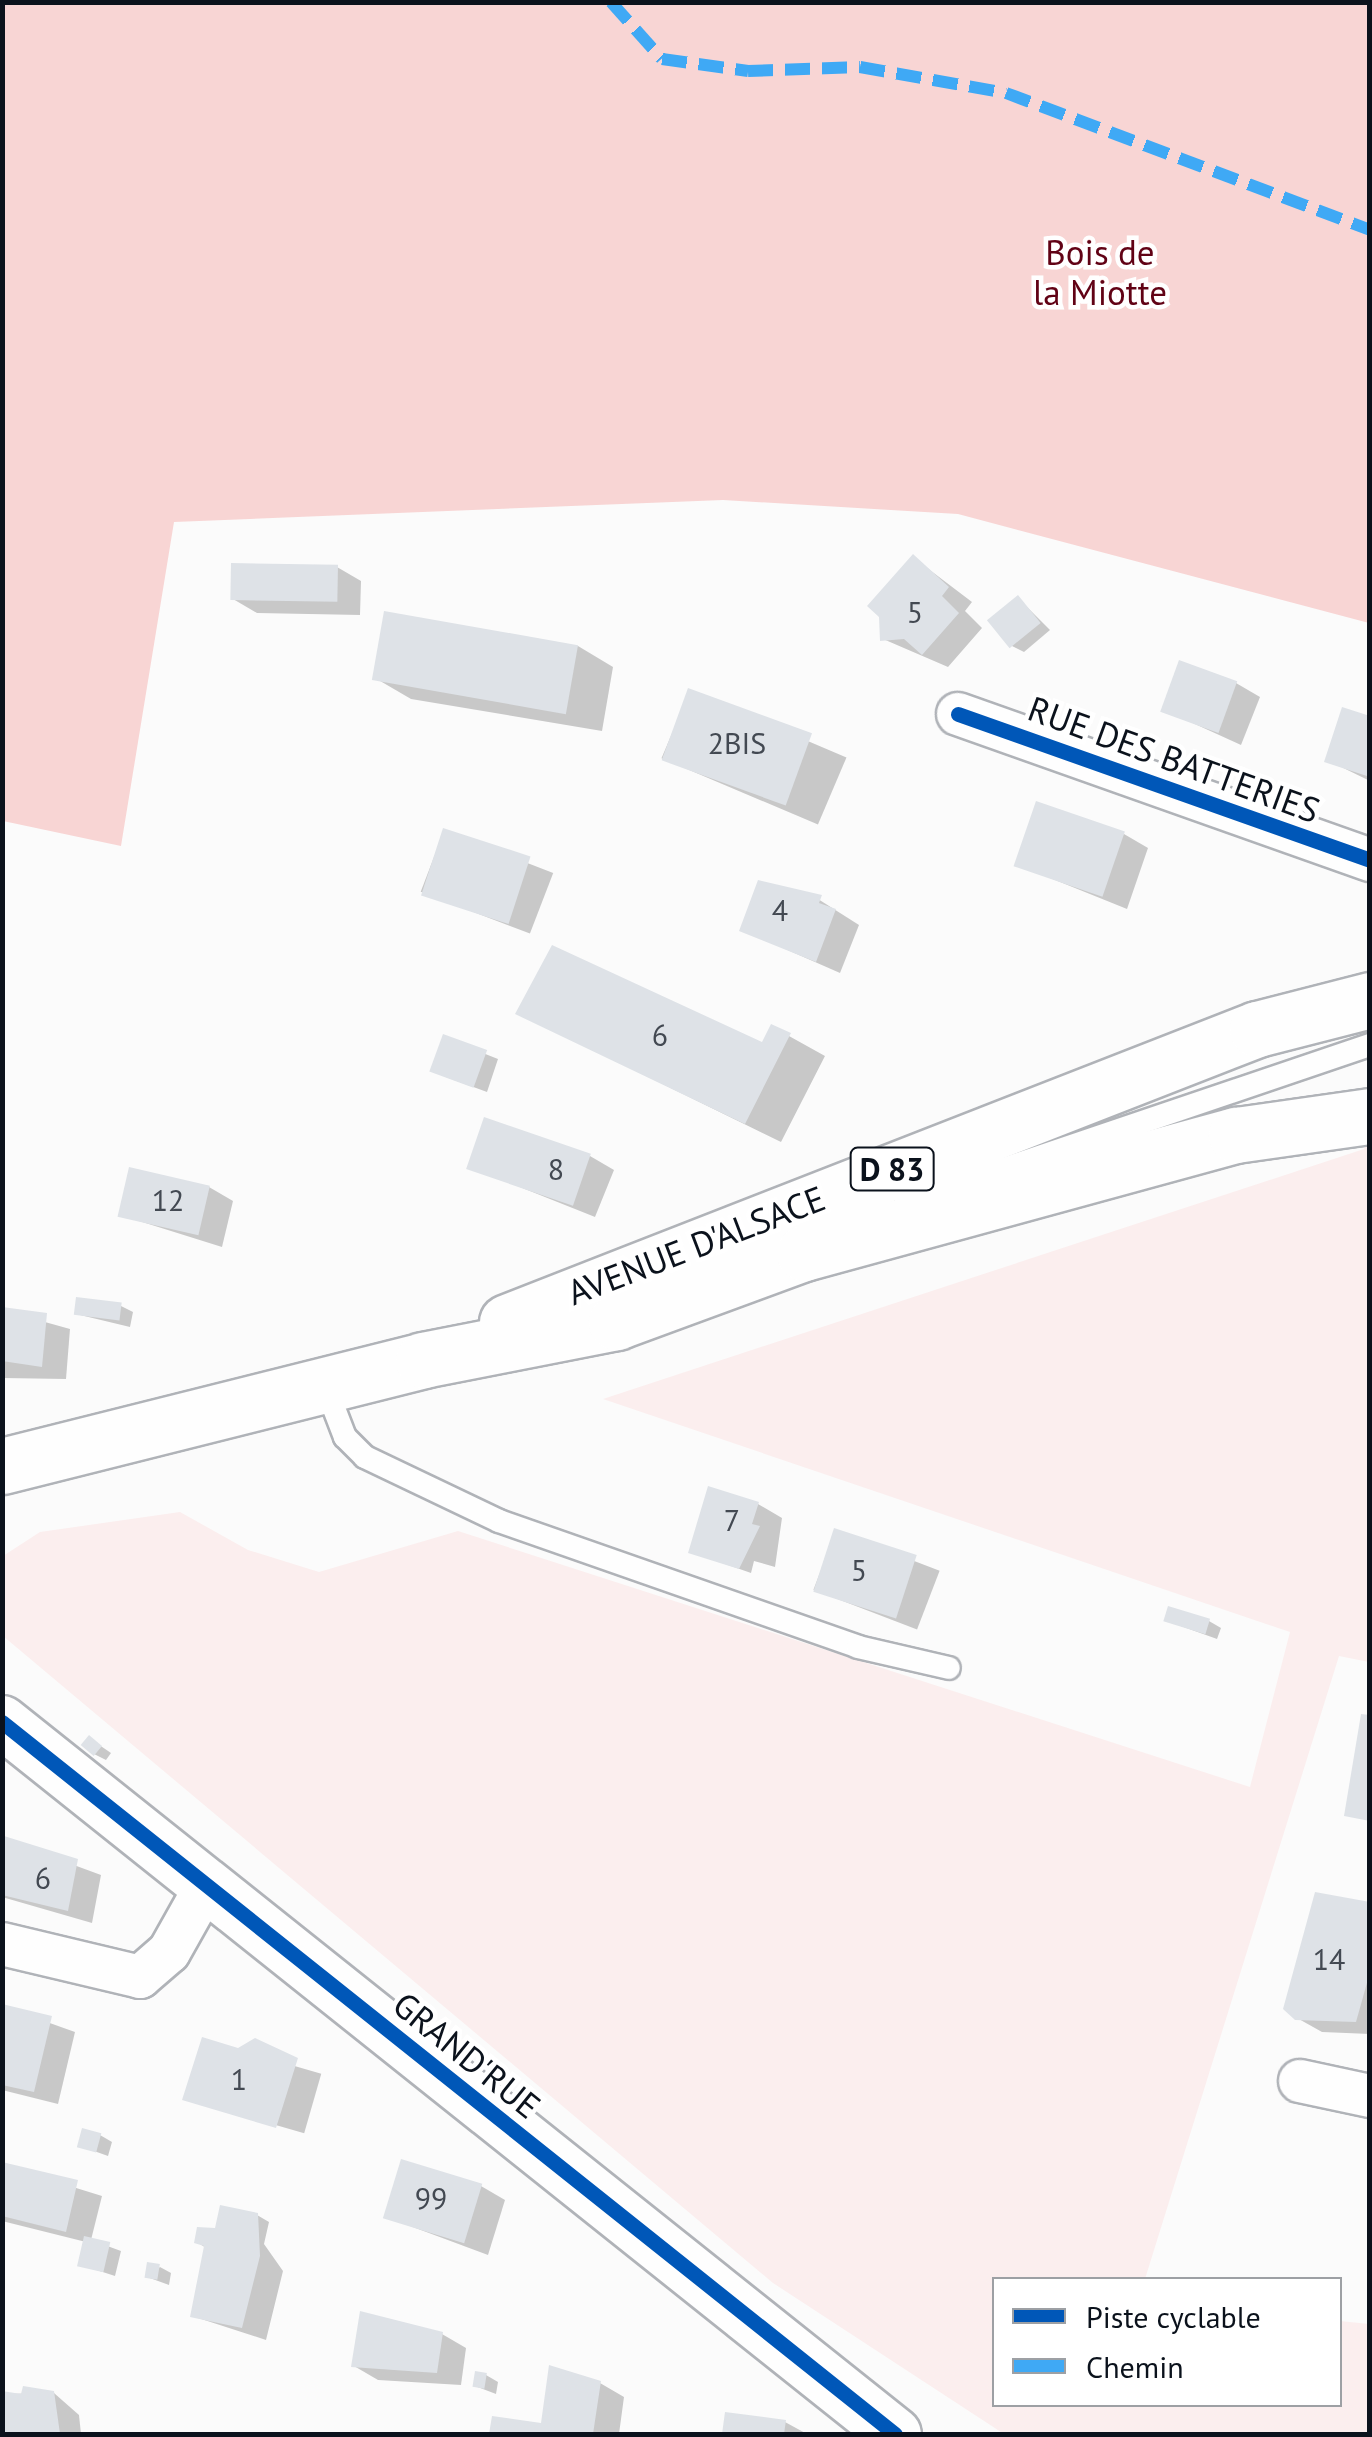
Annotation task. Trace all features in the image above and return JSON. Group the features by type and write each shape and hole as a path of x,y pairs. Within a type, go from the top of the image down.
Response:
{"main road":[{"name":"AVENUE D'ALSACE","path":"422,1360 613,1276 1239,1036 1370,1000"},
{"name":"AVENUE D'ALSACE","path":"2,1466 422,1360 616,1322 804,1252 1236,1134 1370,1116"}],"street":[{"name":"RUE DES BATTERIES","path":"958,714 1370,860"},
{"name":"GRAND'RUE","path":"2,1722 895,2434"},
{"path":"2,1944 140,1977 169,1952 206,1886"},
{"path":"1300,2081 1370,2096"}],"lane":[{"path":"804,1252 942,1184 1370,1045"},
{"path":"325,1384 346,1437 364,1457 500,1521 858,1647 949,1668"}],"shaded area":[{"path":"1369,1131 1369,1662 1339,1656 1146,2277 992,2277 992,2407 1342,2407 1342,2321 1369,2324 1369,2434 1004,2434 773,2283 3,1636 3,1556 40,1532 180,1512 248,1550 319,1572 458,1531 1250,1787 1290,1632 603,1399 1364,1149"}],"green space":[{"name":"Bois de la Miotte","path":"3,2 1369,3 1369,623 958,514 723,500 174,522 121,846 3,821"}],"building":[{"path":"913,554 949,587 942,596 959,613 922,655 904,639 880,641 879,617 867,606"},
{"path":"231,563 338,565 337,602 230,600"},
{"path":"1018,595 1041,623 1010,648 987,620"},
{"path":"384,611 578,645 566,714 372,680"},
{"path":"1179,660 1237,681 1218,733 1160,712"},
{"path":"688,688 812,733 786,806 662,760"},
{"path":"1342,707 1370,716 1370,777 1324,762"},
{"path":"1036,801 1125,832 1102,897 1014,866"},
{"path":"443,828 530,856 509,924 421,896"},
{"path":"758,880 822,895 819,903 836,909 816,962 739,931"},
{"path":"552,945 762,1042 771,1024 791,1033 745,1124 515,1014"},
{"path":"443,1034 487,1050 473,1088 429,1072"},
{"path":"484,1117 591,1154 573,1206 466,1169"},
{"path":"129,1167 210,1186 198,1235 118,1217"},
{"path":"76,1297 122,1303 119,1320 74,1315"},
{"path":"2,1307 47,1313 42,1367 2,1361"},
{"path":"708,1486 759,1502 752,1524 760,1526 739,1569 688,1553"},
{"path":"834,1528 917,1555 896,1619 813,1592"},
{"path":"1168,1606 1210,1619 1205,1634 1163,1621"},
{"path":"1361,1714 1370,1715 1370,1821 1344,1816"},
{"path":"89,1735 102,1746 94,1756 81,1745"},
{"path":"4,1836 78,1859 68,1911 2,1895"},
{"path":"1315,1892 1370,1902 1370,1972 1356,2022 1295,2020 1283,2009"},
{"path":"2,2004 52,2016 34,2092 2,2085"},
{"path":"202,2037 238,2048 255,2038 298,2058 276,2128 182,2100"},
{"path":"82,2128 101,2133 96,2152 77,2147"},
{"path":"401,2159 482,2184 464,2243 383,2218"},
{"path":"2,2162 78,2180 66,2232 2,2216"},
{"path":"220,2205 258,2213 260,2256 242,2328 190,2317 204,2246 194,2243 197,2227 215,2228"},
{"path":"84,2236 110,2242 103,2272 77,2266"},
{"path":"147,2262 160,2264 157,2280 144,2278"},
{"path":"360,2311 443,2332 437,2373 351,2367"},
{"path":"549,2365 601,2381 593,2434 489,2434 492,2416 541,2423"},
{"path":"475,2371 487,2373 484,2389 472,2387"},
{"path":"23,2386 54,2391 60,2434 2,2434 2,2391 21,2394"},
{"path":"725,2412 786,2420 784,2434 722,2434"}],"marked path":[{"path":"611,2 662,59 748,71 860,67 1006,93 1370,230"}],"cycle path":[{"path":"958,714 1370,860"},
{"path":"2,1722 895,2434"}]}
